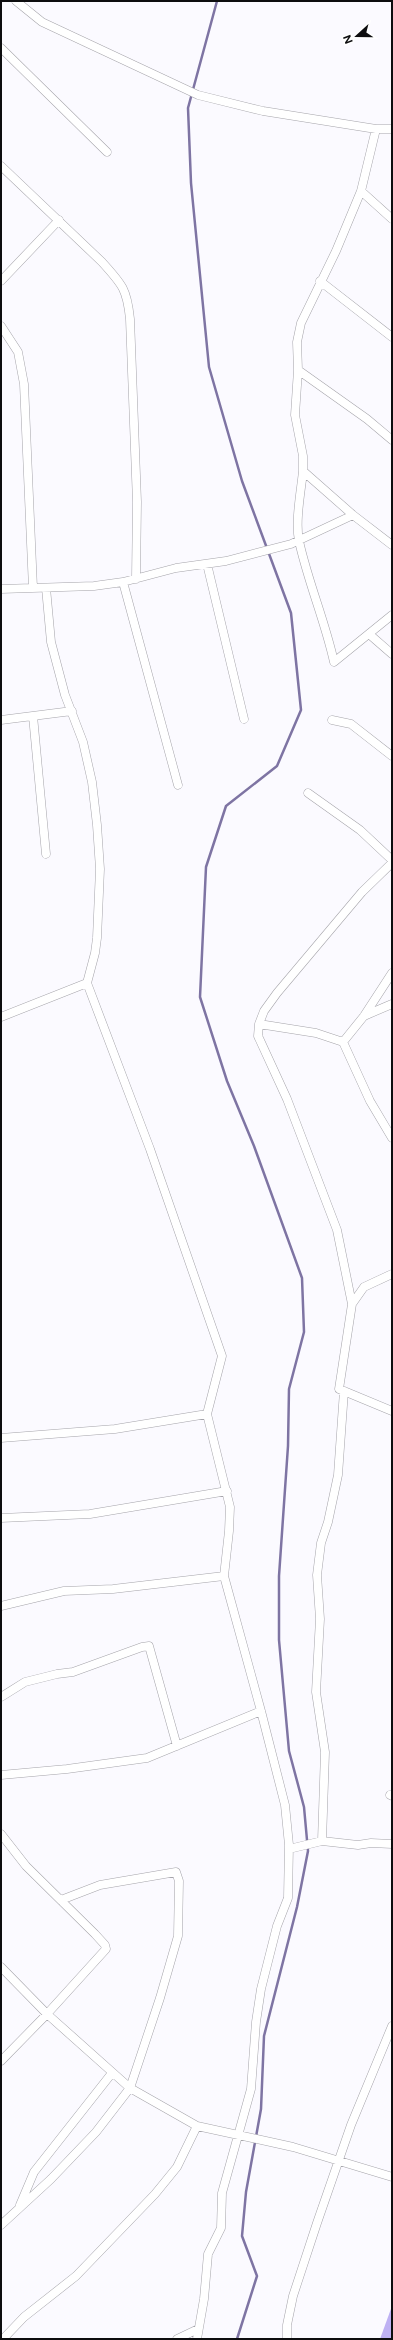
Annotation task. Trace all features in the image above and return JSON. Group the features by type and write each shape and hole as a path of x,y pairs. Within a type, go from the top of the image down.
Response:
{"street":[{"path":"16,1 42,22 198,96 263,111 376,129 392,129"},
{"path":"1,48 106,152"},
{"path":"376,129 361,191 336,251 320,281 301,323 297,342 298,370 295,415 303,456 299,540 311,585 324,620 334,662 392,615"},
{"path":"1,166 102,262 120,282 127,295 130,319 137,494 138,554 136,579"},
{"path":"361,191 392,219"},
{"path":"1,281 58,220"},
{"path":"320,281 392,336"},
{"path":"1,326 18,352 24,384 33,588"},
{"path":"298,370 367,419 392,440"},
{"path":"303,471 353,515 392,545"},
{"path":"1,589 46,588 123,582 176,568 238,559 299,540 353,515"},
{"path":"207,564 244,719"},
{"path":"123,582 178,786"},
{"path":"46,588 52,642 61,684 83,742 92,782 100,869 95,953 87,983 150,1149 222,1356 207,1414 230,1506 224,1576 285,1805 289,1849 288,1898 277,1926 261,1989 256,2022 251,2089 222,2193 223,2211 221,2228 208,2254 204,2299 197,2339"},
{"path":"369,634 392,654"},
{"path":"1,720 72,711"},
{"path":"33,716 46,854"},
{"path":"332,720 351,724 392,756"},
{"path":"308,793 360,830 392,861 362,892 294,971 264,1011 259,1024 258,1036 268,1061 287,1099 337,1230 352,1304 339,1389 392,1411"},
{"path":"343,1042 364,1016 392,974"},
{"path":"1,1017 87,983"},
{"path":"364,1016 392,1004"},
{"path":"259,1024 316,1033 343,1042 370,1101 392,1138"},
{"path":"352,1304 364,1287 392,1274"},
{"path":"322,1842 325,1752 316,1692 320,1620 317,1575 321,1543 328,1522 338,1475 344,1391"},
{"path":"1,1438 115,1429 207,1414"},
{"path":"1,1518 90,1514 227,1491"},
{"path":"1,1606 64,1591 113,1589 224,1576"},
{"path":"1,1697 25,1682 57,1674 73,1672 142,1647 149,1646 177,1746"},
{"path":"1,1775 117,1763 147,1758 261,1711"},
{"path":"1,1834 26,1866 105,1945 106,1949 47,2014 1,2061"},
{"path":"289,1849 322,1842 358,1845 376,1842 392,1844"},
{"path":"1,2225 51,2179 96,2132 130,2088 160,1998 178,1936 180,1910 178,1874 172,1871 100,1885 61,1900"},
{"path":"1,1967 47,2014 130,2088 197,2126 251,2139 266,2141 340,2160 392,2176"},
{"path":"286,2339 287,2325 293,2296 351,2125 392,2026"},
{"path":"19,2208 34,2172 112,2073"},
{"path":"2,2339 24,2317 76,2276 154,2194 177,2166 197,2126"},
{"path":"177,2339 198,2329"}],"shaded area":[{"path":"392,2306 392,2339 380,2339"}],"waterway":[{"path":"217,1 188,108 191,183 209,367 242,481 291,613 301,710 277,766 226,806 206,867 200,997 227,1081 254,1146 302,1278 304,1332 289,1389 288,1446 279,1576 279,1640 289,1751 304,1807 308,1851 297,1907 264,2036 261,2109 246,2192 242,2236 257,2276 237,2339"}]}
